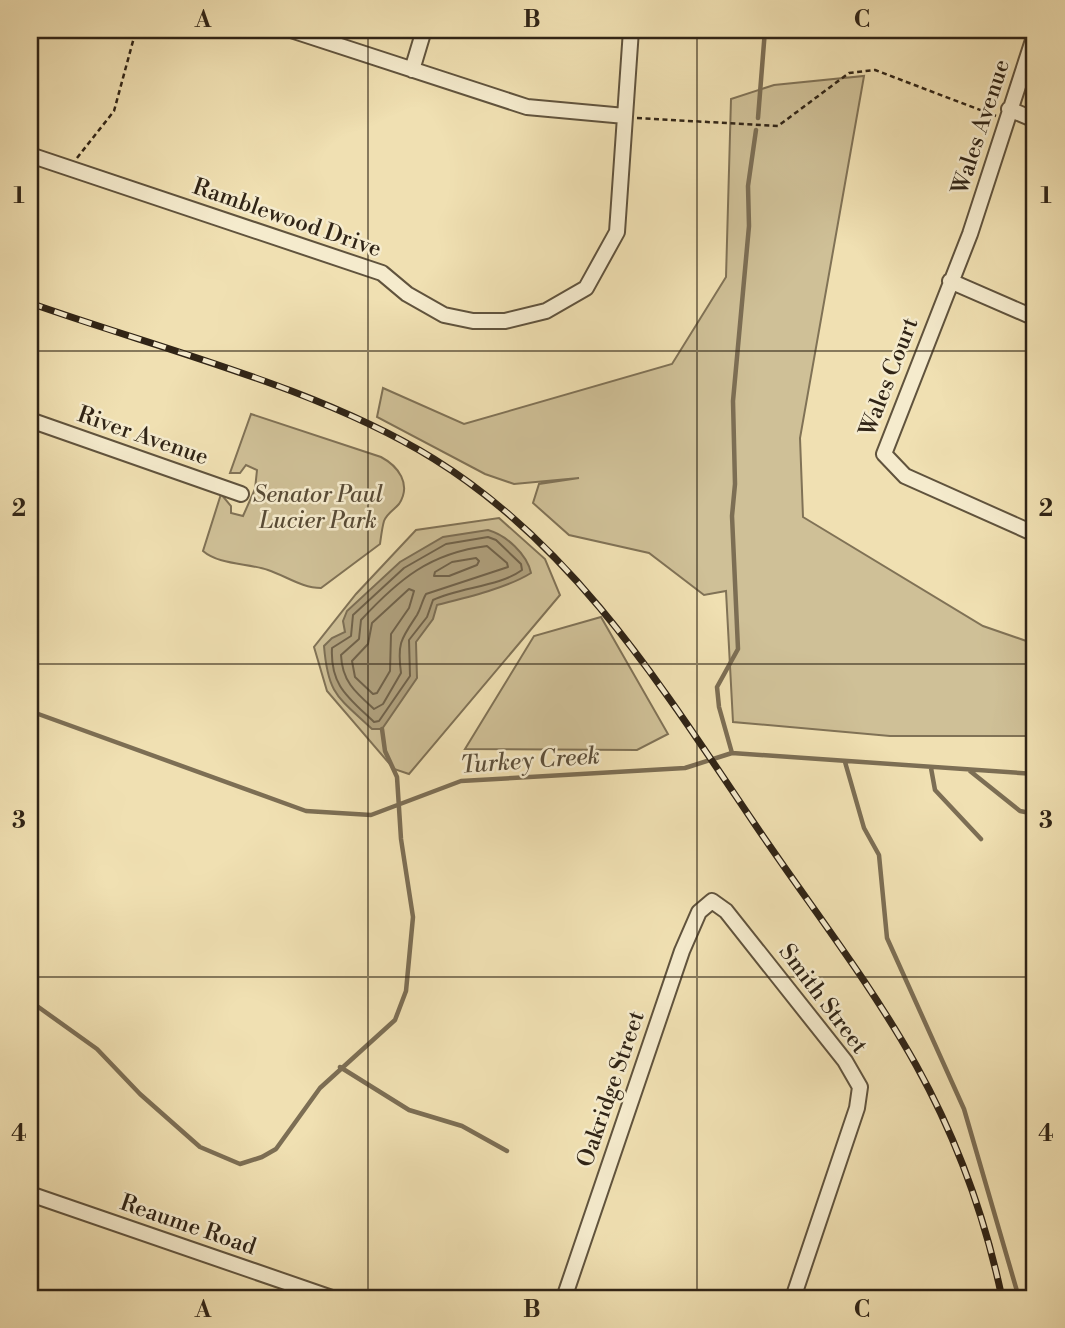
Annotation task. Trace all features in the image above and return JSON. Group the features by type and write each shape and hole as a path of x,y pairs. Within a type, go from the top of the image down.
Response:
{"street":[{"path":"291,30 527,107 625,116"},
{"path":"412,71 424,30"},
{"name":"Ramblewood Drive","path":"30,155 382,273 407,294 444,315 473,321 505,321 547,311 586,288 617,232 631,30"},
{"name":"Wales Avenue","path":"970,234 1035,34"},
{"path":"1008,115 1035,120"},
{"name":"Wales Court","path":"970,234 884,454 905,476 1035,534"},
{"path":"950,281 1035,318"},
{"name":"River Avenue","path":"30,420 241,494"},
{"name":"Oakridge Street","path":"564,1298 682,951 699,912 712,901"},
{"name":"Smith Street","path":"712,901 726,911 845,1062 860,1087 857,1108 793,1298"},
{"name":"Reaume Road","path":"30,1195 332,1298"}],"path":[{"path":"68,169 114,111 136,30"},
{"path":"625,116 778,126 849,73 875,70 1008,115"}],"green space":[{"path":"864,76 800,438 803,517 983,626 1035,644 1035,736 890,736 733,722 726,591 704,595 649,553 569,535 533,503 539,484 579,478 514,484 485,474 377,417 383,388 464,424 672,364 726,277 731,99 774,85"},
{"name":"Senator Paul Lucier Park","path":"251,414 381,457 393,465 404,483 403,497 385,518 380,544 321,588 301,584 275,572 217,559 203,551 221,494 231,506 231,513 243,516 255,489 257,470 246,465 240,473 230,473"},
{"path":"499,518 545,559 560,595 409,774 394,769 327,691 314,647 356,594 416,530"},
{"path":"601,617 668,734 637,750 465,749 534,636"}],"water":[{"path":"488,530 515,546 531,573 498,588 437,605 433,619 416,642 417,678 382,729 372,729 337,694 328,675 324,646 332,638 345,632 343,621 347,611 400,562 443,537"}],"waterway":[{"path":"758,118 765,30"},
{"path":"732,753 719,707 717,687 738,649 732,516 735,484 733,401 749,226 748,186 756,130"},
{"name":"Turkey Creek","path":"30,711 306,811 371,815 461,781 685,768 732,753 1035,774"},
{"path":"30,1001 97,1049 140,1094 200,1147 240,1164 276,1149 320,1088 395,1020 406,991 413,917 401,839 397,777 385,751 382,729"},
{"path":"845,762 864,828 879,855 887,938 964,1109 1019,1298"},
{"path":"931,768 935,790 981,839"},
{"name":"Turkey Creek","path":"970,771 1020,811 1035,814"},
{"path":"340,1067 409,1110 462,1126 507,1151"}],"railway":[{"path":"30,303 237,371 340,411 434,459 484,494 530,533 612,622 649,670 858,971 897,1033 944,1120 968,1178 1002,1298"}]}
